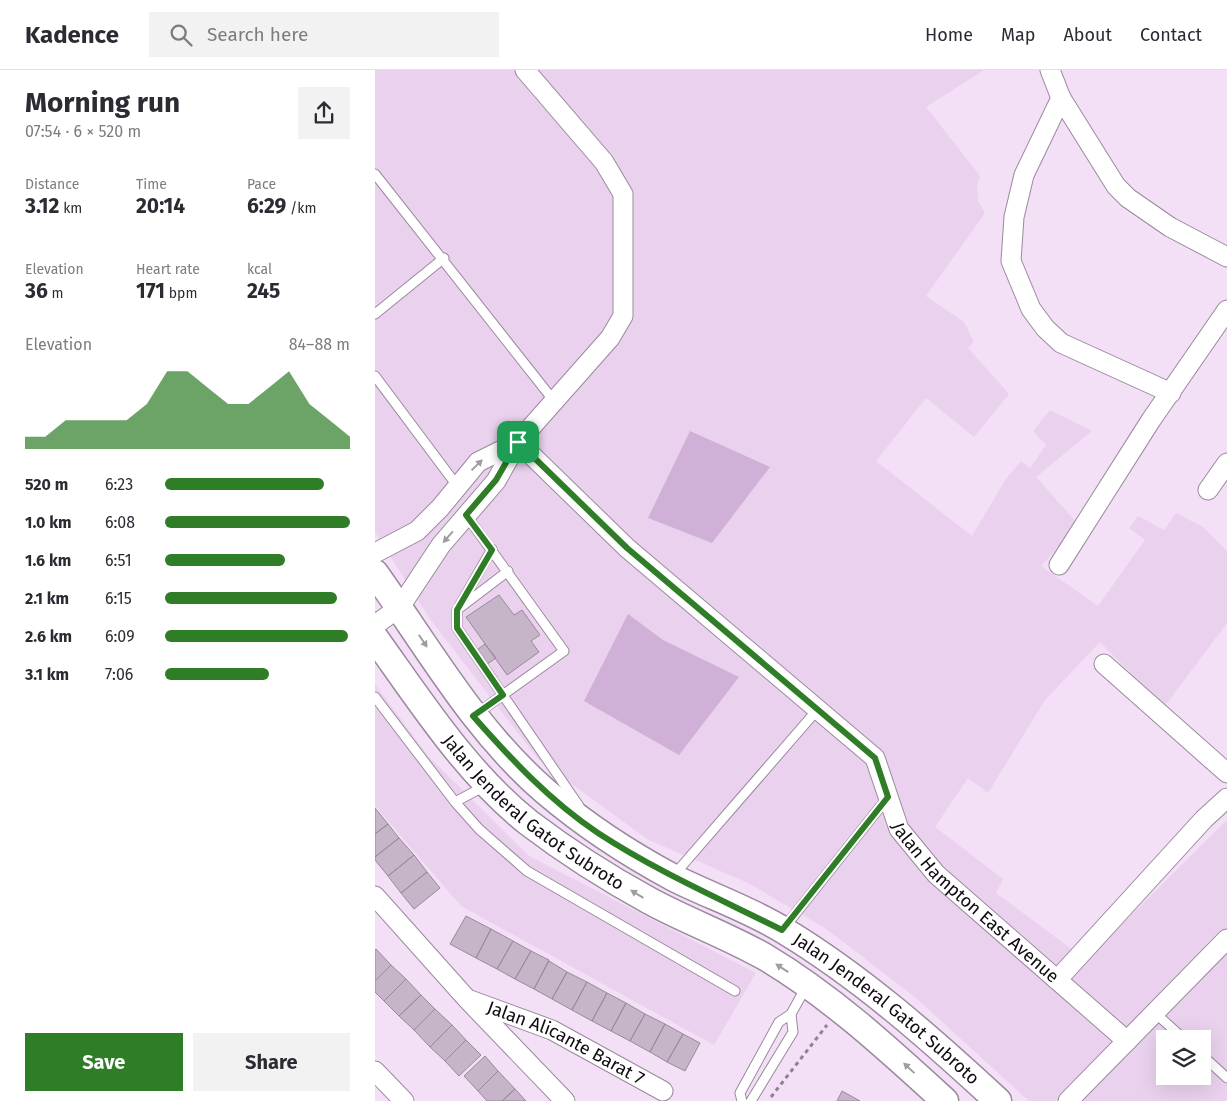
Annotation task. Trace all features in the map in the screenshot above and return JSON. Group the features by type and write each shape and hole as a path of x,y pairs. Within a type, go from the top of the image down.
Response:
{"street":[{"path":"375,625 400,607 441,545 496,480 518,442 610,338 623,316 623,194 604,162 525,70"},
{"path":"1050,70 1061,98 1116,186 1129,198 1170,227 1227,258"},
{"path":"1061,98 1024,176 1014,217 1011,261 1031,309 1045,328 1061,343 1171,393"},
{"path":"1059,565 1227,310"},
{"path":"375,553 417,531 458,487 478,462 518,442"},
{"name":"Jalan Hampton East Avenue","path":"518,442 627,548 875,758 899,829 936,874 1127,1041"},
{"path":"1208,490 1227,463"},
{"name":"Jalan Jenderal Gatot Subroto","path":"375,573 473,716 516,765 597,832 672,877 782,930 887,1003 998,1101"},
{"name":"Jalan Jenderal Gatot Subroto","path":"375,638 436,723 488,785 528,822 584,862 650,901 764,957 807,984 868,1030 945,1101"},
{"path":"1103,664 1227,773"},
{"path":"1057,980 1204,819 1227,798"},
{"name":"Jalan Alicante Barat 7","path":"375,896 467,999 565,1101"},
{"path":"1068,1101 1227,939"},
{"name":"Jalan Alicante Barat 7","path":"467,999 551,1030 663,1091"},
{"path":"375,1071 403,1101"}],"lane":[{"path":"375,174 444,258 554,401"},
{"path":"375,314 444,258"},
{"path":"375,376 458,487"},
{"path":"466,515 565,651 473,716"},
{"path":"492,550 457,610 457,628 597,832"},
{"path":"457,610 507,571"},
{"path":"375,697 455,802 479,829 527,871 735,991"},
{"path":"672,877 818,710"},
{"path":"455,802 488,785"},
{"path":"782,930 888,797"},
{"path":"742,1101 740,1093 770,1038 779,1022 791,1014 807,984"},
{"path":"1155,1013 1174,1030"},
{"path":"751,1101 793,1032 791,1014"},
{"path":"1211,1063 1227,1078"}],"path":[{"path":"768,1101 840,1008"}],"shaded area":[{"path":"375,70 984,70 926,107 980,176 977,186 978,201 985,213 926,296 964,322 974,342 968,348 1009,394 974,437 926,398 876,461 972,536 1006,479 1021,461 1030,468 1046,445 1033,431 1050,410 1092,431 1036,477 1079,525 1041,566 1098,606 1145,540 1129,528 1138,516 1164,530 1176,513 1203,527 1227,551 1227,623 1164,707 1100,642 1045,700 988,793 968,778 935,827 1003,879 996,893 1070,948 1081,965 1227,820 1227,1101 1029,1101 916,998 825,928 748,883 647,839 538,759 430,619 375,532"},
{"path":"690,431 770,467 712,543 648,518"},
{"path":"628,614 663,640 739,677 679,755 584,701"},
{"path":"375,684 429,757 529,856 756,973 714,1045 461,906 375,806"}],"building":[{"path":"499,595 514,615 522,610 540,635 531,641 539,652 507,675 466,617"},
{"path":"485,644 496,658 480,669 470,655"},
{"path":"375,808 388,824 375,834"},
{"path":"388,824 399,838 375,857 375,834"},
{"path":"399,838 414,855 388,876 375,860 375,857"},
{"path":"414,855 427,872 401,893 388,876"},
{"path":"427,872 440,888 414,909 401,893"},
{"path":"466,916 491,929 476,958 450,944"},
{"path":"491,929 513,941 497,969 476,958"},
{"path":"513,941 531,951 515,979 497,969"},
{"path":"375,950 391,965 375,981"},
{"path":"531,951 549,960 534,989 515,979"},
{"path":"549,961 567,972 552,999 534,989"},
{"path":"391,965 406,979 384,1001 375,992 375,981"},
{"path":"567,972 587,982 572,1010 552,999"},
{"path":"406,979 421,995 399,1016 384,1001"},
{"path":"587,982 607,993 592,1021 572,1010"},
{"path":"607,993 626,1003 611,1031 592,1021"},
{"path":"421,995 435,1009 414,1030 399,1016"},
{"path":"626,1003 645,1014 630,1041 611,1031"},
{"path":"435,1009 452,1025 430,1047 414,1030"},
{"path":"645,1014 665,1024 650,1052 630,1041"},
{"path":"665,1024 683,1034 667,1062 650,1052"},
{"path":"452,1025 466,1040 445,1061 430,1047"},
{"path":"683,1034 700,1043 685,1071 667,1062"},
{"path":"466,1040 481,1055 459,1076 445,1061"},
{"path":"485,1056 498,1071 478,1091 464,1076"},
{"path":"498,1071 515,1089 502,1101 487,1101 478,1091"},
{"path":"515,1089 526,1101 502,1101"},
{"path":"842,1091 860,1101 837,1101"}],"route":[{"path":"518,442 627,548 875,758 888,797 782,930 672,877 597,832 547,793 516,765 473,716 503,695 457,628 457,610 492,550 466,515 496,480 518,442"}]}
